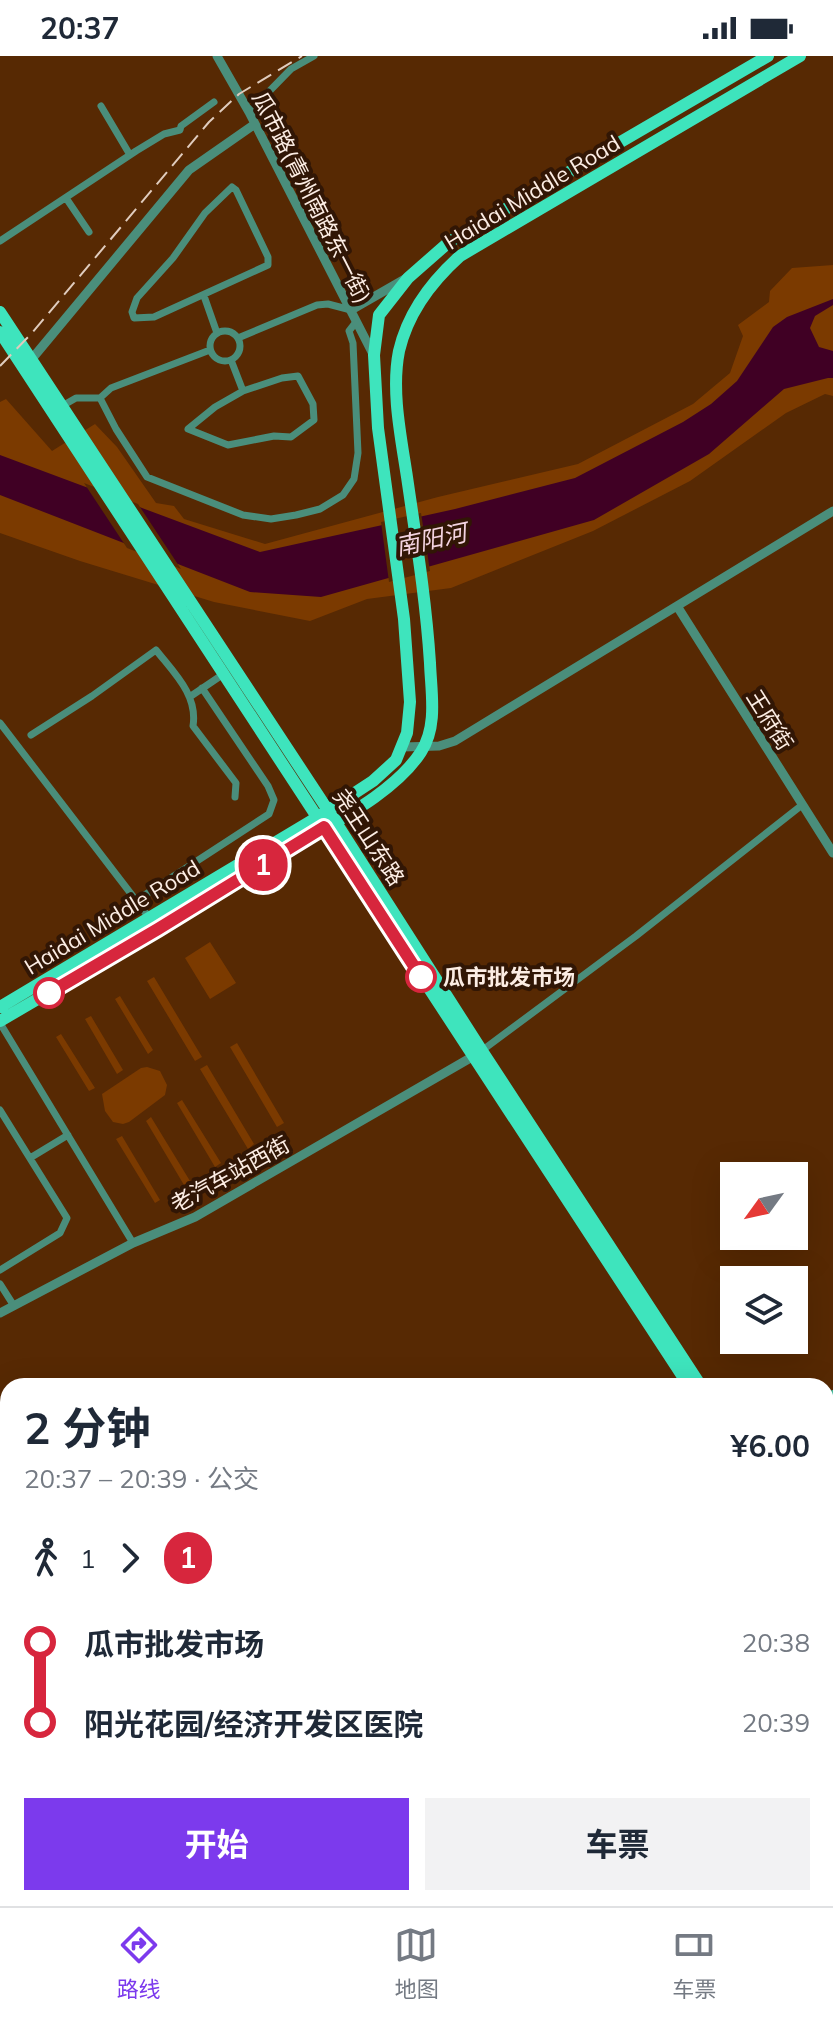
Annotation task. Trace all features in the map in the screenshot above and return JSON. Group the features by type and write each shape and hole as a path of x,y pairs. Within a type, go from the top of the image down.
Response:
{"main road":[{"name":"Haidai Middle Road","path":"326,819 396,760 409,724 404,619 378,428 374,355 379,315 408,278 449,242 768,56"},
{"name":"Haidai Middle Road","path":"0,1022 326,819 394,782 408,770 430,731 432,700 425,604 399,424 399,354 405,331 420,300 460,256 800,56"},
{"name":"尧王山东路","path":"0,312 62,406 67,423"},
{"name":"尧王山东路","path":"0,332 67,423 326,819 684,1378"},
{"name":"Haidai Middle Road","path":"0,1007 155,924"},
{"name":"尧王山东路","path":"477,1054 696,1378"}],"street":[{"name":"瓜市路(青州南路东一街)","path":"217,56 374,355"},
{"path":"249,112 291,69 314,56"},
{"path":"0,241 164,134 180,130 181,126 214,102"},
{"path":"101,106 130,155"},
{"path":"31,360 189,170 255,124"},
{"path":"232,187 268,257 268,265 204,296 154,317 134,318 132,312 137,298 173,258 205,213 232,187"},
{"path":"66,198 89,232"},
{"path":"238,338 317,305 328,304 351,310 408,278"},
{"path":"204,296 217,333"},
{"path":"100,398 147,477 243,515 271,519 320,509 343,495 354,479 358,453 353,343 349,331 356,322"},
{"path":"230,332 238,338 240,350 231,360 217,359 210,350 217,333 230,332"},
{"path":"62,406 76,398 100,398 111,388 210,350"},
{"path":"231,360 243,391"},
{"path":"298,376 313,404 314,420 291,437 274,436 228,445 188,429 215,407 243,391 298,376"},
{"path":"402,747 423,748 455,741 833,511"},
{"name":"王府街","path":"677,606 833,853"},
{"path":"31,735 156,650 191,696 196,711 193,726 236,783 235,797"},
{"path":"191,696 224,667"},
{"path":"137,900 269,814 274,800 268,786 202,688"},
{"path":"0,723 155,924"},
{"path":"477,1054 636,936 802,805"},
{"path":"0,1022 133,1243"},
{"name":"老汽车站西街","path":"0,1313 133,1243 195,1217 477,1054"},
{"path":"0,1110 67,1218 60,1233 0,1270"},
{"path":"30,1158 68,1135"},
{"path":"0,1284 14,1306"}],"shaded area":[{"path":"833,265 833,396 825,394 786,413 690,481 593,531 451,588 367,599 310,621 214,602 0,533 0,402 6,399 52,451 95,424 117,447 156,503 174,506 184,519 265,544 438,497 578,464 693,404 730,373 743,336 738,325 769,302 770,291 792,268"},
{"path":"210,942 236,983 210,999 185,958"},
{"path":"154,977 202,1057 195,1061 147,981"},
{"path":"120,996 153,1050 148,1054 115,999"},
{"path":"91,1016 123,1070 117,1074 85,1019"},
{"path":"61,1034 95,1088 89,1091 56,1037"},
{"path":"237,1043 284,1123 277,1127 230,1047"},
{"path":"207,1065 254,1144 248,1149 200,1069"},
{"path":"147,1067 160,1071 167,1085 165,1095 129,1122 113,1122 105,1111 102,1094"},
{"path":"182,1100 221,1163 215,1167 177,1103"},
{"path":"151,1117 190,1181 184,1185 146,1121"},
{"path":"122,1136 160,1200 155,1203 116,1139"}],"water":[{"name":"南阳河","path":"833,299 833,305 815,316 810,328 819,347 833,351 833,378 784,389 709,454 594,520 321,597 250,592 0,495 0,455 260,552 455,509 575,478 683,422 711,404 737,381 773,327 787,317"}],"pier":[{"path":"84,483 138,504 181,569 127,548"},
{"path":"421,513 430,571 389,582 381,522"}],"railway":[{"path":"0,366 32,333 209,122 239,94 302,56"}],"bus line":[{"name":"1","path":"49,993 324,827 421,977"}],"place":[{"name":"瓜市批发市场","path":"421,977"}]}
